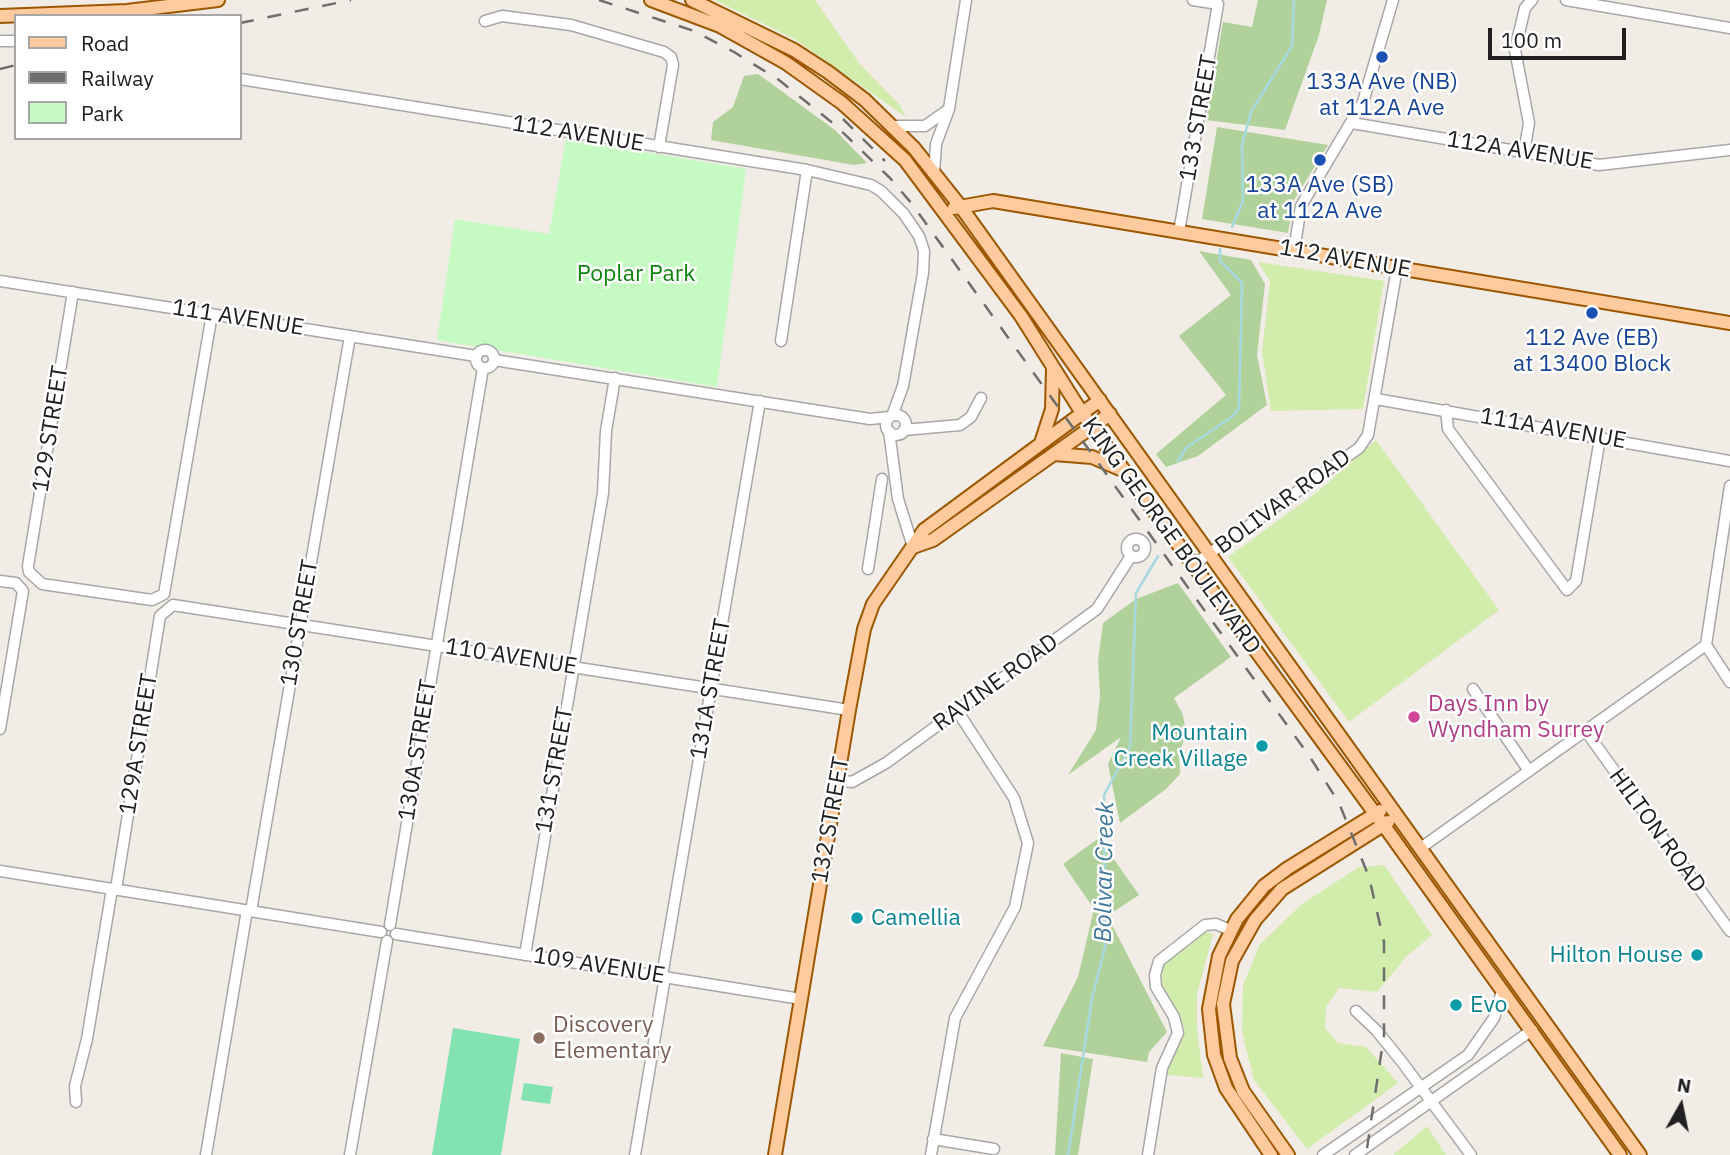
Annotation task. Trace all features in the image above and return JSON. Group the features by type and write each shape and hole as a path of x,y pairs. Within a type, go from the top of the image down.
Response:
{"main road":[{"path":"51,14 127,11 218,0"},
{"name":"KING GEORGE BOULEVARD","path":"651,0 730,31 797,71 867,124 905,160 944,210 1092,427 1380,820 1620,1155"},
{"name":"KING GEORGE BOULEVARD","path":"692,0 794,50 865,100 934,173 1211,554 1640,1155"},
{"path":"127,11 136,14"},
{"name":"112 AVENUE","path":"944,210 993,201 1730,323"},
{"path":"1041,443 1052,409 1053,367"},
{"name":"132 STREET","path":"775,1155 849,710 864,629 873,604 923,530 1100,400"},
{"path":"913,547 933,540 1110,414"},
{"path":"1054,454 1092,457 1125,472"},
{"path":"1288,1155 1243,1091 1234,1072 1224,1023 1226,981 1240,943 1270,901 1295,879 1393,811"},
{"path":"1271,1155 1226,1088 1214,1055 1209,1024 1210,993 1219,956 1230,930 1264,887 1288,868 1380,820"}],"street":[{"path":"934,173 938,135 949,109 967,0"},
{"name":"133 STREET","path":"1179,232 1218,4 1194,0"},
{"path":"1294,251 1301,206 1363,102 1394,0"},
{"path":"1524,153 1529,123 1515,50 1525,9 1532,0"},
{"path":"1566,0 1730,28"},
{"path":"485,21 502,16 571,25 642,43 671,57 674,65 659,147"},
{"name":"112 AVENUE","path":"242,79 807,170 871,185 904,214 919,236 925,260 896,424"},
{"path":"892,126 925,126 949,109"},
{"name":"112A AVENUE","path":"1352,123 1609,165 1730,150"},
{"path":"781,341 807,170"},
{"name":"BOLIVAR ROAD","path":"1193,565 1359,448 1368,435 1397,268"},
{"name":"111 AVENUE","path":"0,281 476,356"},
{"name":"129 STREET","path":"73,292 29,566 29,572 42,584 152,600 166,590 212,314"},
{"name":"130 STREET","path":"206,1155 350,336"},
{"path":"485,350 491,352 494,360 489,367 483,368 476,362 476,356 485,350"},
{"path":"494,360 896,424 930,427 960,425 971,417 981,398"},
{"name":"130A STREET","path":"350,1155 391,934 483,368"},
{"name":"131 STREET","path":"525,955 603,493 606,431 615,378"},
{"name":"111A AVENUE","path":"1376,399 1730,461"},
{"name":"131A STREET","path":"635,1155 760,401"},
{"path":"1446,410 1448,429 1567,590 1576,581 1600,438"},
{"path":"896,424 895,467 898,499 913,547"},
{"path":"868,569 882,479"},
{"path":"1730,486 1706,645 1730,682"},
{"path":"879,504 898,499"},
{"name":"RAVINE ROAD","path":"837,780 852,782 886,763 1097,609 1131,556"},
{"path":"0,580 16,583 23,591 0,729"},
{"name":"110 AVENUE","path":"173,605 849,710"},
{"name":"129A STREET","path":"76,1102 75,1086 87,1039 160,616 173,605"},
{"path":"1422,848 1706,645"},
{"path":"1473,689 1529,771"},
{"path":"930,1155 955,1018 1015,907 1028,844 1014,798 958,712"},
{"name":"HILTON ROAD","path":"1585,730 1730,932"},
{"path":"0,871 391,934"},
{"path":"1148,1155 1162,1068 1178,1033 1174,1017 1156,987 1155,975 1159,961 1205,925 1216,924 1230,930"},
{"name":"109 AVENUE","path":"391,934 801,999"},
{"path":"1323,1155 1468,1055 1494,1018 1502,992"},
{"path":"1356,1011 1377,1031 1472,1155"},
{"path":"1355,1155 1532,1030"},
{"path":"933,1139 994,1149"}],"green space":[{"path":"715,0 815,0 859,63 900,105 906,117 796,40"},
{"path":"1258,0 1327,0 1319,35 1285,130 1206,120 1223,22 1252,27"},
{"path":"758,74 835,130 867,163 854,165 711,140 713,122 733,107 744,76"},
{"path":"1217,127 1328,145 1294,200 1288,233 1202,219"},
{"name":"Poplar Park","path":"566,139 746,169 717,387 437,340 455,219 549,234"},
{"path":"1199,251 1251,260 1265,284 1257,355 1267,405 1198,456 1166,467 1156,454 1226,395 1179,336 1231,295"},
{"path":"1258,262 1384,281 1363,409 1271,411 1262,352 1270,281"},
{"path":"1376,440 1499,610 1349,722 1228,557 1316,493"},
{"path":"1178,583 1231,657 1174,698 1183,715 1186,733 1179,754 1180,774 1166,789 1120,823 1108,764 1121,737 1068,775 1096,730 1100,696 1098,661 1103,623 1136,599"},
{"path":"1099,838 1139,895 1113,912 1111,922 1096,920 1111,923 1167,1032 1149,1052 1147,1062 1043,1046 1078,977 1094,909 1063,864"},
{"path":"1384,865 1432,935 1406,957 1377,992 1339,988 1326,1007 1325,1028 1338,1043 1366,1047 1398,1083 1307,1149 1254,1080 1242,1032 1243,985 1260,944 1302,904 1359,867"},
{"path":"1204,932 1213,934 1197,994 1197,1028 1203,1078 1168,1075 1165,1072 1185,1029 1159,980 1163,963"},
{"path":"453,1028 520,1039 501,1155 432,1155"},
{"path":"1061,1053 1093,1059 1078,1155 1055,1155"},
{"path":"524,1083 553,1087 550,1104 521,1100"},
{"path":"1427,1126 1446,1155 1393,1155"}],"waterway":[{"name":"Bolivar Creek","path":"1232,227 1243,201 1242,145 1251,112 1292,46 1294,0"},
{"name":"Bolivar Creek","path":"1178,461 1186,448 1233,416 1239,408 1242,283 1220,261 1220,249"},
{"name":"Bolivar Creek","path":"1068,1155 1092,998 1105,947 1104,795 1130,747 1136,593 1158,556"}],"railway":[{"path":"242,23 351,0"},
{"path":"599,0 694,31 734,52 779,80 834,124 890,178 912,204 1310,757 1339,803 1369,877 1384,942 1384,1035 1366,1155"},
{"path":"0,69 14,66"},
{"path":"843,119 885,161"}],"place":[{"name":"133A Ave (NB) at 112A Ave","path":"1382,57"},
{"name":"133A Ave (SB) at 112A Ave","path":"1320,160"},
{"name":"112 Ave (EB) at 13400 Block","path":"1592,313"},
{"name":"Days Inn by Wyndham Surrey","path":"1414,717"},
{"name":"Mountain Creek Village","path":"1262,746"},
{"name":"Camellia","path":"857,918"},
{"name":"Hilton House","path":"1697,955"},
{"name":"Evo","path":"1456,1005"},
{"name":"Discovery Elementary","path":"539,1038"}]}
